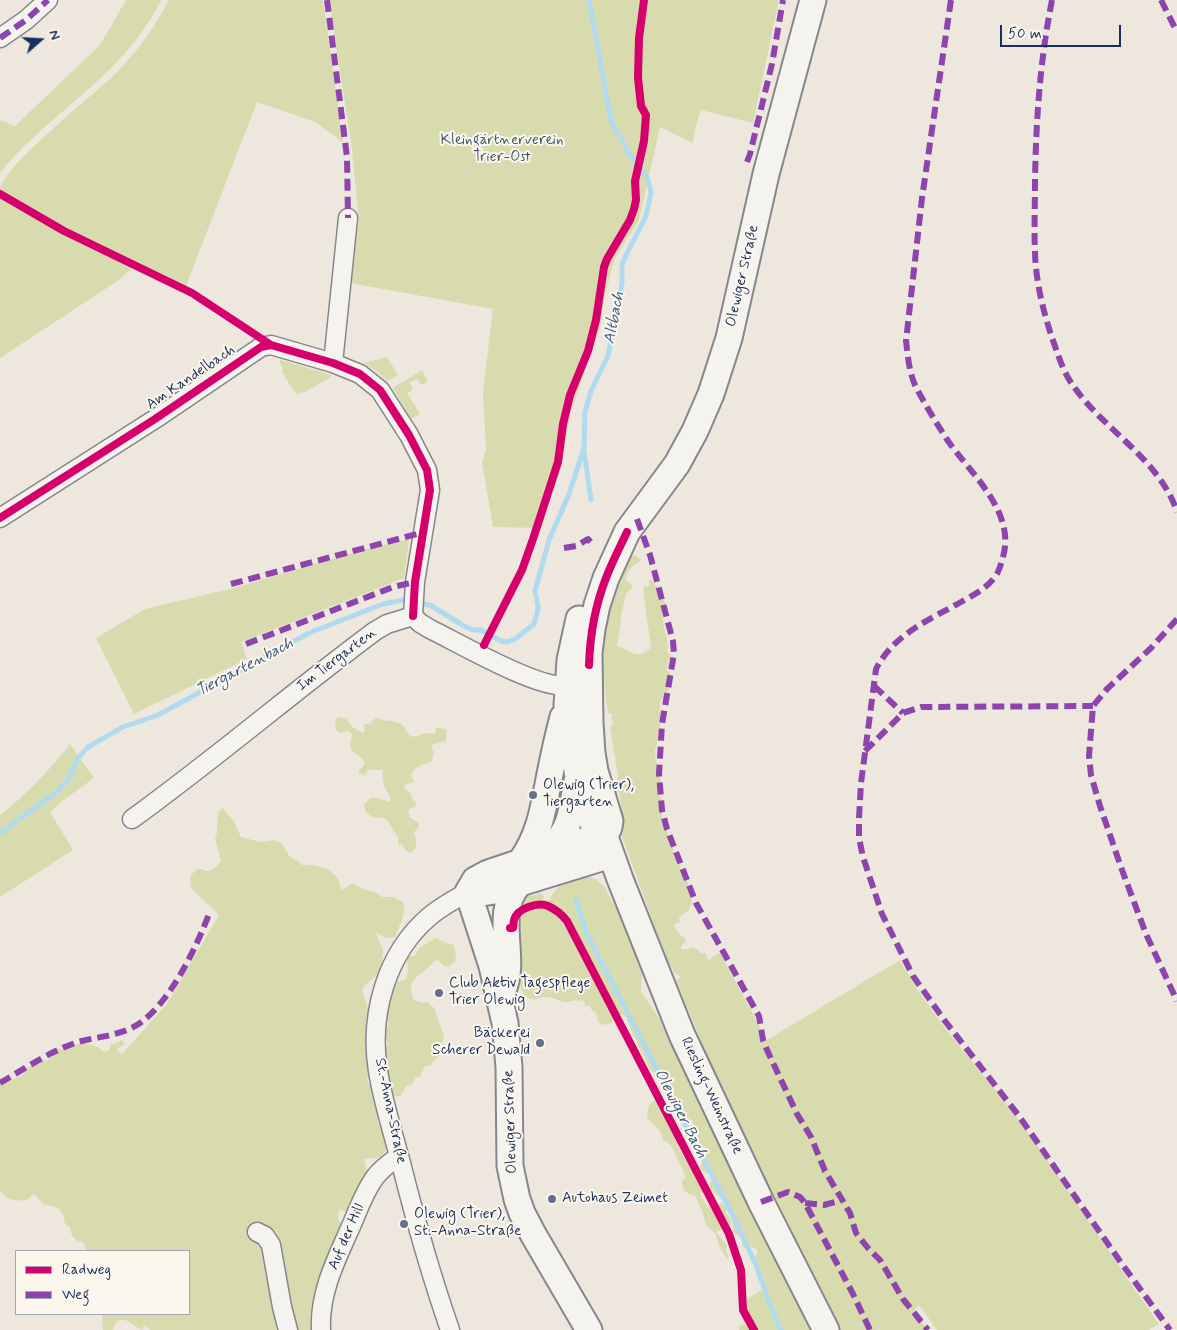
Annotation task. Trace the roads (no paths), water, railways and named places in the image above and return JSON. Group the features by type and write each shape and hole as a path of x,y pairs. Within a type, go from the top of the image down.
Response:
{"main road":[{"name":"Olewiger Straße","path":"608,844 595,830 578,776 567,695 578,622 590,581 609,551 627,532 676,464 695,431 711,394 729,338 766,174 813,0"},
{"name":"Olewiger Straße","path":"608,844 607,832 610,821 592,753 588,665 597,605 606,578 627,532"},
{"path":"500,997 507,976 507,916 511,897 540,825 567,695"},
{"path":"468,892 482,893 520,873 550,851 562,837 570,821 578,776"},
{"path":"520,873 608,844"},
{"path":"550,851 608,844"},
{"name":"Riesling-Weinstraße","path":"608,844 682,1035 761,1202 826,1330"},
{"name":"Olewiger Straße","path":"468,892 500,997 505,1023 509,1067 510,1166 517,1199 533,1234 590,1330"}],"street":[{"path":"0,38 26,20 48,0"},
{"path":"333,363 348,218"},
{"name":"Am Kandelbach","path":"0,518 155,419 261,347 272,345 333,363 360,374 380,390 409,435 428,470 430,490 413,606"},
{"path":"413,606 425,626 526,677 551,684 567,695 588,665"},
{"name":"Im Tiergarten","path":"132,819 171,791 242,733 375,631 413,606"},
{"name":"St.-Anna-Straße","path":"450,1330 423,1249 399,1156 378,1065 376,1022 380,998 386,980 406,942 428,917 468,892"},
{"name":"Auf der Hill","path":"321,1330 320,1316 330,1277 365,1193 376,1175 399,1156"},
{"path":"257,1232 265,1236 271,1245 282,1308 288,1330"}],"waterway":[{"name":"Altbach","path":"0,833 57,792 68,779 78,758 88,747 123,727 158,715 309,633 383,604 404,600 430,605 464,626 473,630 481,630 501,641 507,642 515,639 534,624 538,606 535,591 549,540 569,494 584,448 585,412 591,391 608,356 622,283 622,265 646,216 651,193 648,179 629,153 611,121 589,0"},
{"name":"Olewiger Bach","path":"584,451 591,500"},
{"name":"Olewiger Bach","path":"576,899 586,932 733,1216 756,1265 781,1330"}],"place":[{"name":"Olewig (Trier), Tiergarten","path":"533,795"},
{"name":"Club Aktiv Tagespflege Trier Olewig","path":"439,993"},
{"name":"Bäckerei Scherer Dewald","path":"540,1043"},
{"name":"Autohaus Zeimet","path":"552,1199"},
{"name":"Olewig (Trier), St.-Anna-Straße","path":"404,1224"}],"park label":[{"name":"Kleingärtnerverein Trier-Ost","path":"502,150"}],"water label":[{"name":"Tiergartenbach","path":"245,668"}]}
